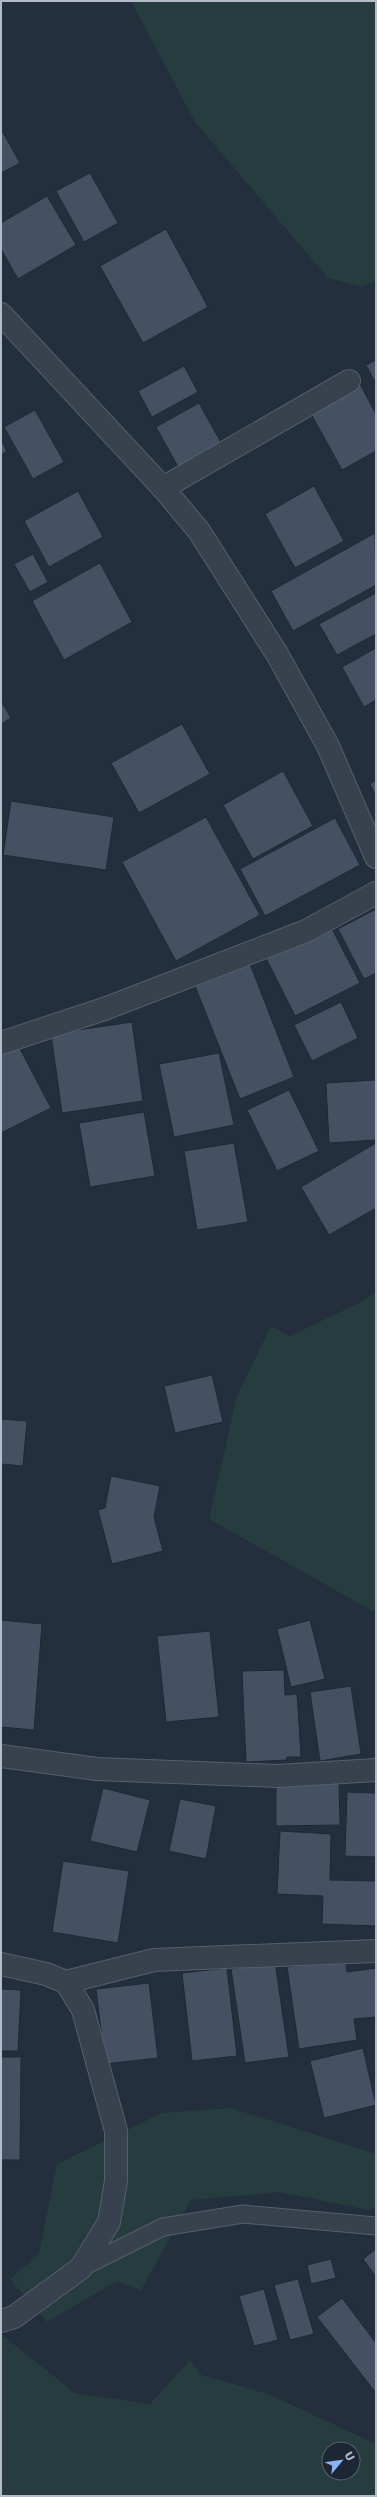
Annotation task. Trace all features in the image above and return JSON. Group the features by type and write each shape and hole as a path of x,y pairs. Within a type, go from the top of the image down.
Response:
{"street":[{"path":"1,314 163,488 199,531 277,654 328,746 376,858"},
{"path":"163,488 349,381"},
{"path":"1,1043 107,1008 306,931 376,893"},
{"path":"1,1756 97,1769 278,1776 376,1770"},
{"path":"1,1964 46,1974 66,1982 154,1960 376,1951"},
{"path":"1,2321 14,2317 81,2268 109,2222 116,2181 116,2131 83,2010 66,1982"}],"lane":[{"path":"81,2268 163,2227 243,2214 376,2226"}],"green space":[{"path":"131,1 376,1 376,281 362,287 328,278 195,122"},
{"path":"376,1292 376,1613 209,1519 237,1396 271,1326 290,1336 361,1302"},
{"path":"231,2108 376,2154 376,2208 368,2210 280,2192 191,2200 141,2290 117,2281 47,2322 10,2279 39,2254 57,2164 162,2113"},
{"path":"1,2334 75,2393 150,2404 190,2360 201,2375 268,2394 376,2444 376,2496 1,2496"}],"building":[{"path":"1,129 20,163 1,173"},
{"path":"90,173 118,223 84,242 56,191"},
{"path":"47,196 76,245 18,279 1,249 1,223"},
{"path":"166,229 208,307 143,343 100,266"},
{"path":"376,360 376,384 366,365"},
{"path":"184,366 198,392 152,417 138,391"},
{"path":"360,384 376,414 376,451 342,470 310,412"},
{"path":"199,403 224,448 181,472 156,427"},
{"path":"35,410 64,462 33,479 4,427"},
{"path":"1,440 7,451 1,455"},
{"path":"314,486 344,541 295,568 265,514"},
{"path":"78,491 103,537 49,567 24,521"},
{"path":"375,533 376,585 293,631 271,591"},
{"path":"33,554 48,582 30,592 14,564"},
{"path":"100,563 132,622 64,660 32,601"},
{"path":"376,593 376,634 337,655 319,624"},
{"path":"376,648 376,700 364,707 342,667"},
{"path":"1,701 11,718 1,724"},
{"path":"182,724 210,774 139,813 111,763"},
{"path":"283,771 313,826 253,859 223,805"},
{"path":"376,780 376,796 370,784"},
{"path":"11,801 114,817 106,870 3,855"},
{"path":"206,817 260,915 176,961 122,862"},
{"path":"335,818 360,865 265,916 240,869"},
{"path":"376,909 376,973 364,979 338,929"},
{"path":"330,925 360,983 295,1016 266,958"},
{"path":"250,964 294,1077 240,1099 195,986"},
{"path":"341,1002 358,1038 312,1061 294,1025"},
{"path":"132,1022 143,1101 62,1113 51,1034"},
{"path":"18,1045 51,1108 1,1133 1,1054"},
{"path":"219,1053 234,1125 174,1137 159,1064"},
{"path":"376,1080 376,1140 329,1143 326,1083"},
{"path":"289,1090 319,1151 277,1171 247,1110"},
{"path":"144,1112 155,1176 90,1187 79,1123"},
{"path":"234,1143 248,1222 197,1230 184,1151"},
{"path":"376,1143 376,1208 329,1235 301,1187"},
{"path":"212,1375 223,1422 175,1433 164,1386"},
{"path":"1,1419 27,1421 23,1466 1,1464"},
{"path":"111,1476 160,1486 154,1517 163,1551 112,1564 98,1510 105,1508"},
{"path":"1,1620 42,1624 34,1730 1,1727"},
{"path":"310,1620 325,1679 291,1687 277,1629"},
{"path":"210,1631 219,1717 166,1722 157,1636"},
{"path":"284,1670 285,1695 297,1694 301,1757 287,1757 287,1760 246,1762 242,1671"},
{"path":"351,1686 361,1754 320,1761 310,1692"},
{"path":"339,1783 340,1825 276,1826 276,1784"},
{"path":"103,1788 150,1800 137,1852 90,1841"},
{"path":"347,1792 376,1793 376,1857 345,1856"},
{"path":"180,1799 216,1806 206,1859 169,1851"},
{"path":"280,1831 331,1834 330,1880 376,1881 376,1926 322,1924 323,1896 277,1894"},
{"path":"63,1861 129,1871 118,1943 52,1932"},
{"path":"345,1959 347,1972 376,1968 376,2017 354,2019 357,2040 299,2049 287,1967"},
{"path":"275,1962 289,2057 245,2063 231,1969"},
{"path":"227,1968 237,2056 192,2061 182,1973"},
{"path":"149,1983 158,2058 105,2064 96,1989"},
{"path":"1,1989 21,1990 18,2051 1,2051"},
{"path":"363,2048 376,2105 324,2118 310,2061"},
{"path":"1,2057 21,2057 20,2160 1,2160"},
{"path":"376,2249 376,2277 363,2259"},
{"path":"331,2259 336,2278 311,2284 307,2265"},
{"path":"298,2279 314,2334 290,2340 274,2285"},
{"path":"264,2289 278,2340 254,2346 239,2296"},
{"path":"342,2298 376,2343 376,2393 317,2317"}]}
